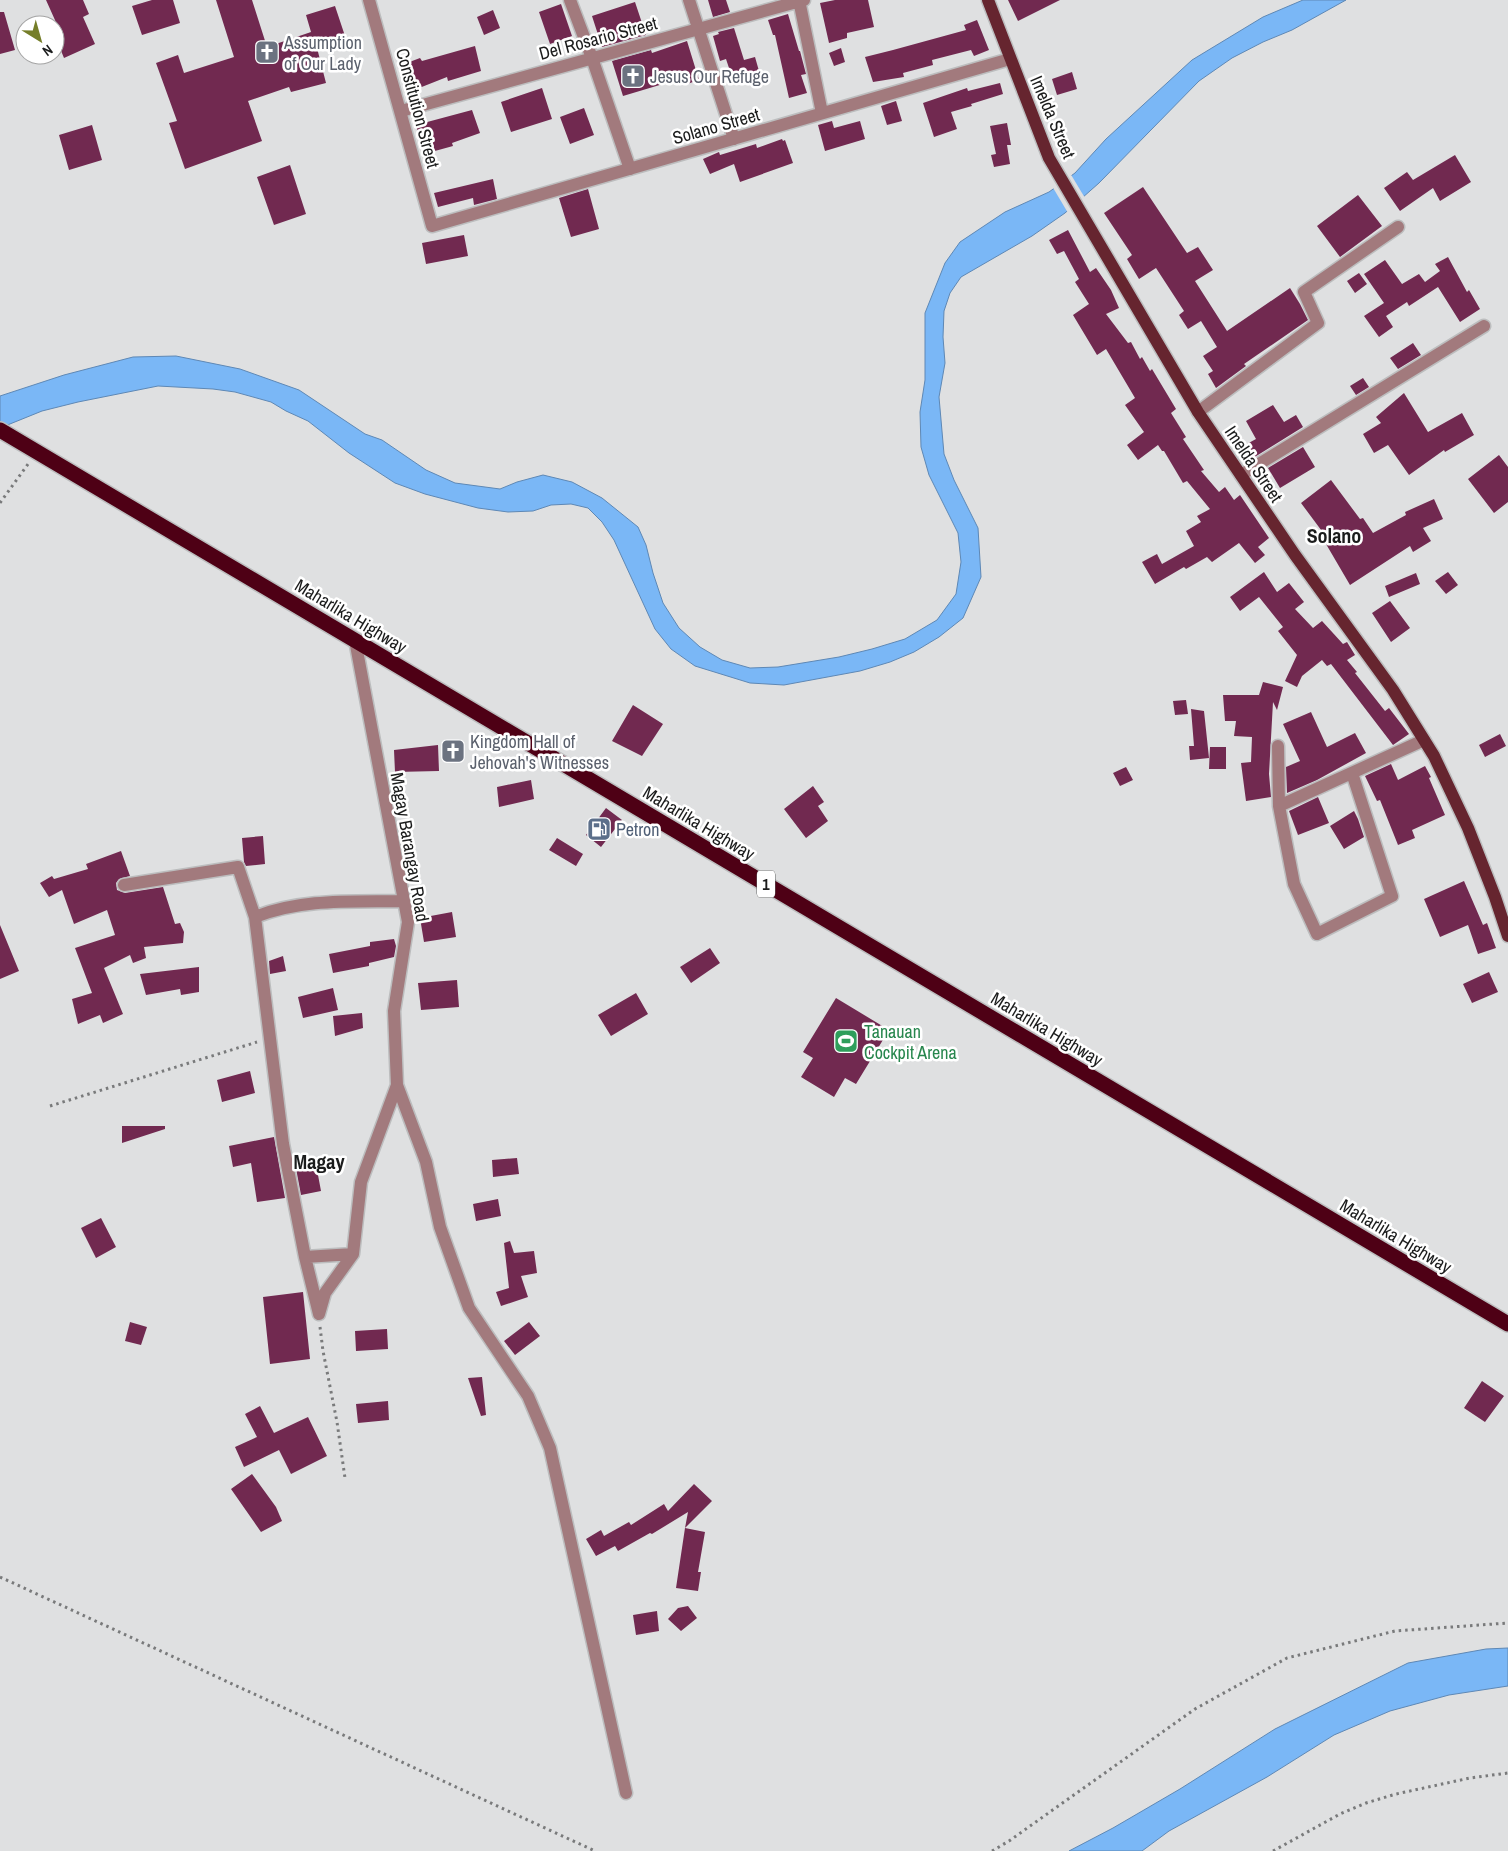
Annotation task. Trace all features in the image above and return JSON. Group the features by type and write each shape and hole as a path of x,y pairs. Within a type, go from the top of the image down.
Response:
{"highway":[{"name":"Maharlika Highway","path":"0,430 1508,1324"}],"main road":[{"name":"Imelda Street","path":"988,0 1049,158 1198,412 1295,555 1393,690 1434,756 1468,828 1508,936"}],"street":[{"name":"Constitution Street","path":"370,0 432,226"},
{"path":"570,0 630,169"},
{"path":"689,0 734,139"},
{"name":"Del Rosario Street","path":"401,111 801,0"},
{"path":"801,0 822,113"},
{"name":"Solano Street","path":"432,226 1010,59"},
{"path":"1198,412 1318,323 1304,292 1398,227"},
{"path":"1241,475 1484,326"},
{"name":"Magay Barangay Road","path":"319,1314 325,1293 353,1254 361,1182 396,1085 394,1011 408,922 355,640"},
{"path":"1279,806 1424,740"},
{"path":"1278,746 1279,806 1294,884 1317,934 1392,896 1352,772"},
{"path":"124,884 238,867 255,917 283,1144 305,1257 319,1314"},
{"path":"255,917 274,909 326,902 404,901"},
{"path":"396,1085 426,1162 440,1227 468,1308 528,1396 550,1448 626,1793"},
{"path":"305,1257 353,1254"}],"path":[{"path":"0,503 30,447"},
{"path":"50,1106 270,1038"},
{"path":"319,1314 323,1351 337,1422 345,1478"},
{"path":"0,1577 595,1851"},
{"path":"992,1851 1009,1841 1195,1709 1287,1658 1395,1631 1508,1623"},
{"path":"1272,1851 1340,1814 1366,1803 1396,1794 1470,1778 1508,1773"}],"water":[{"path":"1303,0 1346,0 1292,30 1232,58 1199,81 1099,183 1065,213 1032,236 961,277 950,293 944,311 945,363 939,397 944,454 954,480 978,528 981,577 963,618 939,637 914,652 890,662 860,671 784,685 750,683 695,666 671,649 655,629 614,540 602,522 588,508 571,504 551,505 533,511 508,512 478,508 425,494 395,483 349,453 308,421 271,402 235,392 158,386 42,411 0,428 0,396 64,375 133,357 176,356 240,369 299,390 365,434 382,440 426,470 455,483 500,489 543,475 572,482 602,498 638,527 646,545 663,603 679,628 700,647 722,660 750,668 778,667 839,657 905,639 937,620 956,594 961,562 958,533 929,475 921,447 920,412 925,380 925,313 945,263 960,242 1005,212 1049,192 1075,173 1106,139 1192,60 1263,17"},
{"path":"1508,1648 1508,1686 1449,1695 1390,1711 1334,1735 1267,1777 1169,1831 1142,1851 1069,1851 1180,1789 1275,1729 1408,1663 1486,1649"}],"pier":[{"path":"1070,173 1085,198 1068,213 1052,186"}],"building":[{"path":"46,0 83,0 89,14 83,17 95,44 65,58 65,15 53,15"},
{"path":"152,0 173,0 180,23 142,35 132,6"},
{"path":"216,0 252,0 267,47 311,32 306,15 335,6 346,39 317,48 326,83 291,92 289,87 248,101 262,141 185,169 169,123 177,121 156,63 178,55 184,73 234,57"},
{"path":"708,0 726,0 730,12 713,17"},
{"path":"835,0 868,0 874,27 847,33 847,38 829,43 820,3"},
{"path":"1008,0 1060,0 1018,21"},
{"path":"635,2 646,35 602,47 592,16"},
{"path":"561,4 572,36 550,44 539,12"},
{"path":"493,10 500,28 484,35 477,17"},
{"path":"0,12 4,12 15,50 0,54"},
{"path":"788,14 806,74 801,75 807,93 789,98 775,35 773,35 768,20"},
{"path":"977,20 989,50 974,56 971,50 932,60 933,65 903,73 904,77 873,82 865,57 966,30 964,25"},
{"path":"734,28 744,60 755,57 759,71 733,80 726,59 720,61 713,36 719,34 718,32"},
{"path":"687,41 699,80 684,85 683,78 623,96 612,61 651,50 652,53"},
{"path":"475,46 481,71 448,81 447,77 409,92 399,66 420,58 422,61"},
{"path":"841,48 845,62 834,66 829,53"},
{"path":"1072,72 1077,89 1057,95 1052,79"},
{"path":"1000,83 1003,94 951,112 957,129 934,137 923,103 967,88 968,91"},
{"path":"542,88 552,119 511,132 501,102"},
{"path":"896,101 902,121 887,125 881,106"},
{"path":"584,108 594,135 570,144 560,117"},
{"path":"472,110 480,133 452,143 453,146 424,154 416,125"},
{"path":"832,121 834,128 860,121 865,139 825,151 818,125"},
{"path":"1007,123 1011,145 1007,145 1010,164 994,167 991,155 996,154 990,126"},
{"path":"92,125 102,160 69,170 59,135"},
{"path":"782,139 783,141 785,140 793,163 740,182 734,164 710,174 703,159 719,152 720,155 756,144 757,148"},
{"path":"1455,155 1471,182 1440,201 1433,188 1400,211 1384,188 1407,172 1413,180"},
{"path":"290,165 306,214 274,225 257,177"},
{"path":"493,179 497,199 474,205 473,198 438,207 434,193"},
{"path":"1143,187 1187,253 1198,247 1213,270 1195,281 1227,331 1290,288 1308,320 1244,364 1246,366 1216,388 1208,374 1213,371 1203,356 1217,347 1201,321 1188,329 1179,315 1184,311 1156,268 1139,279 1127,259 1132,255 1104,213"},
{"path":"588,189 599,229 571,237 559,198"},
{"path":"1358,195 1382,226 1340,257 1317,226"},
{"path":"1068,230 1090,272 1096,268 1111,290 1119,308 1106,314 1128,343 1131,342 1140,359 1142,357 1150,371 1152,369 1176,409 1171,413 1186,437 1183,439 1204,470 1201,471 1219,492 1225,487 1234,500 1240,495 1269,538 1258,547 1265,555 1255,563 1239,543 1212,562 1207,557 1186,569 1184,567 1155,584 1142,562 1157,554 1162,564 1194,546 1186,531 1201,522 1197,516 1210,509 1187,481 1183,483 1164,451 1158,445 1138,460 1127,445 1144,432 1125,405 1135,398 1106,349 1097,355 1073,315 1089,304 1075,282 1079,279 1064,251 1057,254 1049,240"},
{"path":"464,235 468,256 426,264 422,243"},
{"path":"1448,257 1467,292 1469,290 1480,309 1460,322 1438,287 1409,306 1407,302 1386,316 1393,327 1379,337 1364,316 1384,303 1364,274 1385,260 1402,284 1419,274 1425,282 1440,271 1435,264"},
{"path":"1359,273 1367,284 1355,293 1347,281"},
{"path":"1413,343 1421,355 1398,369 1390,358"},
{"path":"1363,378 1369,387 1356,395 1350,386"},
{"path":"1404,393 1428,432 1462,413 1474,435 1445,452 1444,450 1409,475 1388,445 1374,453 1363,434 1381,423 1376,417"},
{"path":"1273,405 1284,422 1296,415 1303,427 1253,458 1245,445 1256,439 1246,421"},
{"path":"1303,447 1315,467 1280,488 1268,468"},
{"path":"1499,455 1508,467 1508,502 1494,513 1468,479"},
{"path":"1331,480 1373,533 1406,515 1405,512 1434,499 1443,519 1423,528 1431,541 1413,552 1410,546 1350,585 1326,544 1330,542 1301,503"},
{"path":"1264,572 1277,592 1289,583 1304,602 1295,609 1313,628 1322,621 1343,644 1347,642 1355,655 1347,660 1357,672 1355,673 1385,711 1389,708 1409,734 1393,745 1331,664 1327,666 1322,660 1302,676 1297,687 1285,681 1297,655 1278,631 1283,627 1259,597 1240,611 1230,597"},
{"path":"1448,572 1458,585 1446,594 1435,581"},
{"path":"1416,573 1420,584 1389,597 1385,586"},
{"path":"1390,601 1410,628 1391,642 1372,613"},
{"path":"1263,682 1283,687 1277,710 1273,702 1269,774 1271,797 1246,801 1241,763 1251,762 1252,737 1234,736 1236,721 1225,721 1223,695 1259,695"},
{"path":"1186,700 1188,714 1175,715 1173,701"},
{"path":"633,705 663,724 642,756 612,741"},
{"path":"1191,709 1204,711 1209,758 1190,760 1189,746 1194,746"},
{"path":"1311,712 1327,747 1355,733 1366,753 1317,780 1287,793 1286,767 1300,761 1283,724"},
{"path":"1500,734 1506,746 1485,757 1479,745"},
{"path":"438,745 439,771 395,772 394,750"},
{"path":"1210,747 1226,747 1226,769 1209,769"},
{"path":"1391,764 1398,780 1425,766 1445,815 1412,830 1415,838 1398,845 1380,800 1377,801 1365,776"},
{"path":"1126,767 1133,780 1120,786 1113,773"},
{"path":"531,780 534,799 499,807 497,787"},
{"path":"813,786 824,802 818,806 828,821 806,838 784,809"},
{"path":"1318,797 1329,823 1298,835 1289,811"},
{"path":"606,808 622,820 601,847 586,835"},
{"path":"1354,811 1364,837 1344,849 1330,826"},
{"path":"263,836 265,864 246,866 242,838"},
{"path":"557,838 583,854 576,866 549,850"},
{"path":"121,851 130,876 119,879 116,883 117,890 125,893 163,887 175,924 180,923 184,932 183,943 144,947 146,958 133,963 130,955 104,968 123,1014 103,1023 100,1015 78,1024 72,999 92,993 75,948 115,935 107,910 74,924 62,890 49,897 40,883 52,876 54,879 88,869 86,864"},
{"path":"1464,881 1483,925 1487,923 1496,948 1478,954 1468,925 1440,937 1424,899"},
{"path":"452,912 456,937 424,942 420,918"},
{"path":"0,925 19,971 0,979"},
{"path":"394,939 396,946 394,957 369,963 369,966 333,973 329,954 370,946 370,942"},
{"path":"710,948 720,963 691,983 680,967"},
{"path":"283,956 286,971 270,974 269,961"},
{"path":"199,967 199,992 181,995 180,989 146,995 140,974"},
{"path":"1489,972 1498,992 1472,1003 1463,984"},
{"path":"457,980 459,1007 421,1010 418,983"},
{"path":"333,988 338,1010 303,1018 298,997"},
{"path":"636,993 648,1014 611,1036 598,1015"},
{"name":"Tanauan Cockpit Arena","path":"836,998 889,1030 856,1084 845,1078 834,1097 801,1077 813,1058 803,1052"},
{"path":"362,1013 363,1028 335,1036 333,1016"},
{"path":"250,1071 255,1093 222,1102 217,1080"},
{"path":"122,1126 165,1126 165,1129 122,1143"},
{"path":"274,1137 285,1198 257,1202 251,1163 233,1167 229,1146"},
{"path":"517,1158 519,1174 493,1177 492,1160"},
{"path":"315,1159 321,1191 301,1195 295,1163"},
{"path":"498,1199 501,1216 476,1221 473,1204"},
{"path":"101,1218 116,1247 96,1258 81,1228"},
{"path":"510,1241 514,1253 534,1251 537,1273 521,1276 528,1297 501,1306 496,1292 509,1288 504,1243"},
{"path":"303,1292 310,1359 270,1364 263,1297"},
{"path":"130,1322 147,1327 141,1345 125,1341"},
{"path":"529,1322 540,1336 515,1355 504,1341"},
{"path":"387,1329 388,1349 356,1351 355,1331"},
{"path":"482,1377 486,1415 481,1416 468,1378"},
{"path":"1482,1381 1504,1396 1485,1422 1464,1408"},
{"path":"388,1401 389,1420 358,1423 356,1404"},
{"path":"260,1406 274,1433 308,1417 327,1456 291,1474 279,1450 244,1467 235,1447 257,1437 245,1414"},
{"path":"252,1474 276,1507 282,1521 261,1532 231,1489"},
{"path":"694,1484 712,1501 685,1528 688,1512 652,1534 650,1533 618,1551 615,1546 596,1556 586,1539 601,1530 604,1536 629,1522 631,1525 664,1504 668,1511"},
{"path":"685,1528 705,1532 698,1572 701,1572 698,1591 676,1588"},
{"path":"688,1606 697,1618 681,1631 668,1619 678,1608"},
{"path":"657,1611 659,1631 636,1635 633,1615"}],"place":[{"name":"Assumption of Our Lady","path":"267,52"},
{"name":"Jesus Our Refuge","path":"633,76"},
{"name":"Kingdom Hall of Jehovah's Witnesses","path":"453,751"},
{"name":"Petron","path":"599,829"},
{"name":"Tanauan Cockpit Arena","path":"846,1041"}],"district":[{"name":"Solano","path":"1334,535"},
{"name":"Magay","path":"319,1161"}]}
